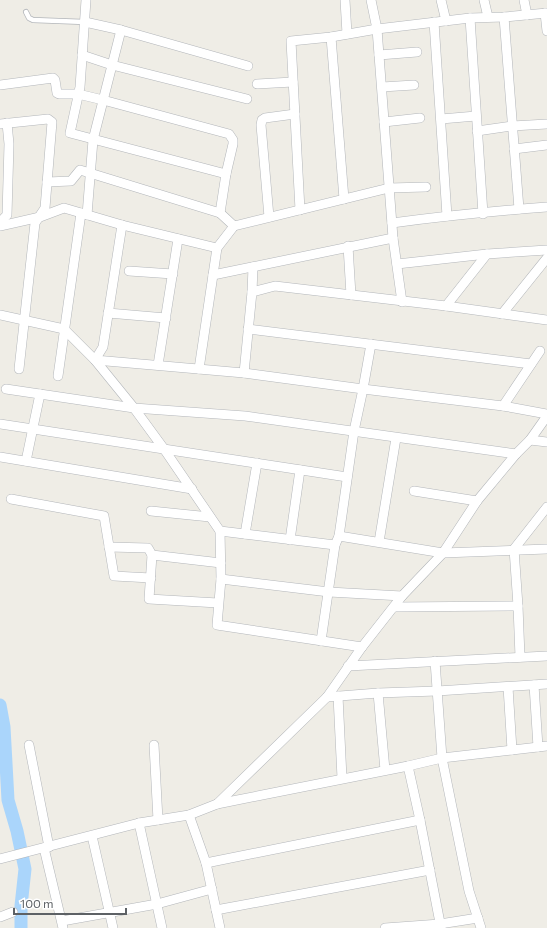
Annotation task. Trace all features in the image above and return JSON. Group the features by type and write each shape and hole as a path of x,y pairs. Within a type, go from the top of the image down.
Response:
{"street":[{"path":"86,0 80,87 70,133 226,174"},
{"path":"345,0 347,34"},
{"path":"372,0 377,29 393,238 402,302"},
{"path":"441,0 446,21"},
{"path":"484,0 488,17"},
{"path":"524,0 527,15"},
{"path":"300,210 292,41 470,18 504,17 546,13 547,31"},
{"path":"504,17 519,209"},
{"path":"470,18 484,214"},
{"path":"85,22 121,30 248,66"},
{"path":"434,22 447,216"},
{"path":"58,376 64,328 84,214 93,140 121,30"},
{"path":"331,37 344,199"},
{"path":"379,55 417,52"},
{"path":"82,54 112,65 247,99"},
{"path":"0,85 53,78 55,80 57,93 59,94 78,94 229,134 233,140 233,144 226,174 220,213"},
{"path":"257,84 293,82"},
{"path":"382,87 414,85"},
{"path":"269,217 261,125 262,120 270,117 295,114"},
{"path":"441,119 476,116"},
{"path":"384,122 420,118"},
{"path":"0,222 7,215 10,144 4,124 48,119 52,122 45,208 35,223 19,369"},
{"path":"477,131 512,126 547,124"},
{"path":"514,149 547,145"},
{"path":"47,182 71,181 80,170 220,213 234,226"},
{"path":"199,369 217,248 234,226 389,188 426,187"},
{"path":"392,223 547,206"},
{"path":"0,226 40,217 64,208 122,225 217,248"},
{"path":"95,360 103,347 122,225"},
{"path":"213,275 348,246 393,238"},
{"path":"158,365 178,239"},
{"path":"348,246 351,295"},
{"path":"397,264 487,254 547,250"},
{"path":"446,306 487,254"},
{"path":"502,314 547,258"},
{"path":"244,373 253,266"},
{"path":"130,271 172,274"},
{"path":"252,292 275,286 446,306 547,320"},
{"path":"108,314 166,318"},
{"path":"0,315 64,328 95,360 134,408 164,449 220,531 221,563 217,625 362,647"},
{"path":"248,329 531,364"},
{"path":"321,641 329,592 334,545 339,536 354,431 371,344"},
{"path":"503,406 540,350"},
{"path":"95,360 244,373 503,406 547,415 530,440 516,454 477,501 443,553 402,596 362,647 326,697 217,804"},
{"path":"6,389 134,408 244,416 516,454"},
{"path":"26,462 40,394"},
{"path":"0,424 347,477"},
{"path":"379,542 396,438"},
{"path":"530,440 547,442"},
{"path":"0,457 192,489"},
{"path":"244,534 257,463"},
{"path":"290,540 300,470"},
{"path":"414,491 477,501"},
{"path":"11,499 104,516 114,576 150,578"},
{"path":"520,657 514,549 547,507"},
{"path":"151,511 210,516"},
{"path":"220,531 334,545"},
{"path":"339,536 443,553 514,549 547,549"},
{"path":"109,547 148,548 152,555 149,599 218,603"},
{"path":"152,555 221,563"},
{"path":"220,579 329,592 402,596"},
{"path":"394,607 518,606"},
{"path":"348,666 547,656"},
{"path":"436,661 442,758 469,891 481,928"},
{"path":"326,697 547,684"},
{"path":"0,859 139,823 189,815 217,804 342,778 442,758 542,747 534,685"},
{"path":"508,686 512,750"},
{"path":"378,693 385,770"},
{"path":"338,696 342,778"},
{"path":"29,745 46,847 62,925 110,912 157,904 212,890"},
{"path":"154,745 158,820"},
{"path":"408,766 440,926"},
{"path":"189,815 206,863 220,928"},
{"path":"206,863 420,820"},
{"path":"139,823 162,928"},
{"path":"92,836 113,928"},
{"path":"216,910 430,870"},
{"path":"0,917 13,912"},
{"path":"386,928 440,926 478,918"}],"lane":[{"path":"26,12 29,18 33,20 85,22"}],"waterway":[{"path":"0,705 4,727 8,800 17,831 25,869 21,906 21,928"}]}
